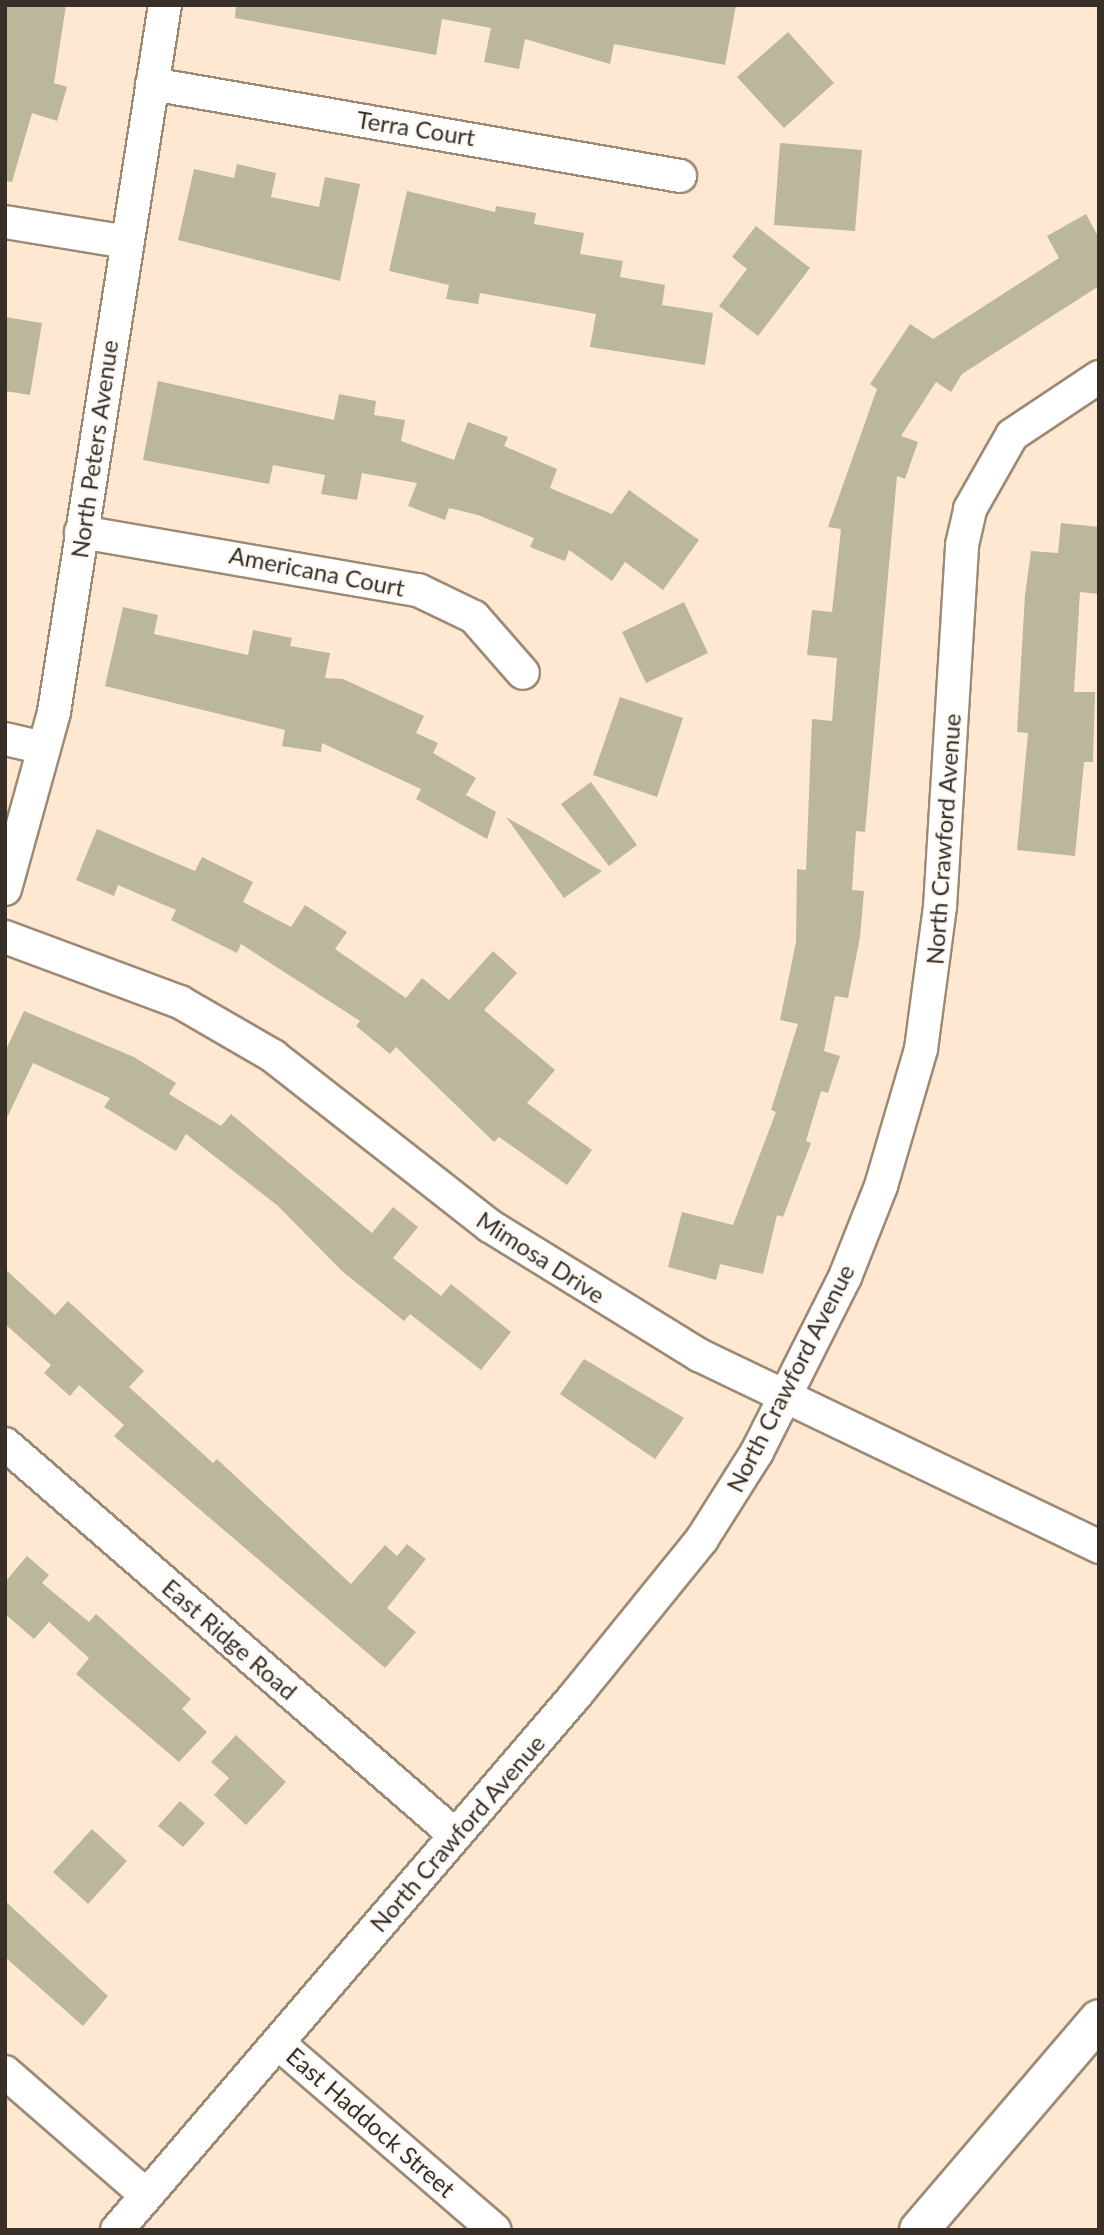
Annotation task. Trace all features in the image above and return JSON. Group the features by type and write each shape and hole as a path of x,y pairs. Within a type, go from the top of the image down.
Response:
{"main road":[{"path":"919,2230 1099,2019"}],"street":[{"name":"North Peters Avenue","path":"5,889 44,748 166,5"},
{"name":"Terra Court","path":"152,85 680,176"},
{"path":"5,222 127,242"},
{"name":"North Crawford Avenue","path":"117,2230 702,1539 785,1398 881,1186 921,1049 940,907 962,545 970,509 1012,435 1099,377"},
{"name":"Americana Court","path":"81,532 418,590 474,617 523,673"},
{"path":"5,739 44,748"},
{"name":"Mimosa Drive","path":"5,937 180,1002 237,1034 522,1248 699,1355 1099,1546"},
{"name":"East Ridge Road","path":"5,1444 454,1834"},
{"name":"East Haddock Street","path":"278,2042 495,2230"},
{"path":"5,2073 145,2194"}],"building":[{"path":"5,5 66,5 54,83 67,87 57,121 32,113 12,182 5,181"},
{"path":"236,5 736,5 725,65 614,44 610,64 525,39 519,69 484,62 491,28 442,19 436,55 235,18"},
{"path":"788,32 834,83 784,128 737,77"},
{"path":"780,143 862,150 855,231 774,225"},
{"path":"237,164 276,173 271,197 319,207 325,177 360,184 340,281 178,240 194,169 234,178"},
{"path":"407,191 495,212 496,206 536,213 534,224 584,233 580,254 623,261 620,277 665,285 662,305 713,313 705,365 590,347 596,314 480,293 478,304 446,299 449,285 389,271"},
{"path":"1086,214 1099,238 1099,286 962,374 951,392 936,382 901,436 918,442 905,479 897,476 865,832 856,831 852,890 864,891 860,937 848,998 835,996 824,1051 840,1056 828,1093 821,1091 806,1141 811,1143 783,1217 777,1215 763,1274 720,1264 716,1280 668,1267 682,1212 733,1225 776,1112 771,1110 798,1024 780,1020 796,942 797,869 806,870 812,719 832,721 837,658 807,655 812,610 832,612 841,529 828,527 877,389 870,384 910,324 933,339 1059,258 1047,236"},
{"path":"756,226 810,268 758,336 719,306 747,269 732,257"},
{"path":"5,317 42,323 30,395 5,391"},
{"path":"158,381 334,420 339,394 376,401 374,415 405,420 401,441 454,460 468,422 508,437 504,446 557,469 550,488 612,514 629,490 699,540 663,590 625,562 612,581 569,550 565,561 530,547 534,538 478,515 449,508 445,520 408,506 417,483 362,473 357,500 321,494 325,475 273,465 269,484 143,460"},
{"path":"1061,523 1099,527 1099,594 1080,592 1074,692 1095,692 1093,762 1084,762 1075,856 1017,850 1028,733 1017,732 1025,595 1031,551 1058,553"},
{"path":"684,602 708,653 646,683 622,632"},
{"path":"123,607 158,615 154,634 248,655 253,630 292,638 290,646 330,653 325,678 343,679 424,716 416,733 438,743 433,753 476,778 466,795 496,812 487,839 416,799 421,789 322,743 321,752 282,746 285,730 105,686"},
{"path":"620,697 683,718 657,797 593,775"},
{"path":"591,782 637,845 609,866 561,804"},
{"path":"506,817 602,871 564,898"},
{"path":"97,829 195,871 202,857 253,882 243,902 291,927 305,905 347,932 335,949 406,998 422,978 449,1000 493,951 517,973 484,1010 555,1070 527,1103 592,1150 567,1185 499,1137 494,1142 396,1047 390,1054 356,1026 360,1021 241,944 237,953 171,920 176,910 118,885 114,896 76,880"},
{"path":"24,1011 134,1057 176,1083 169,1094 221,1126 231,1114 372,1233 393,1207 418,1227 393,1258 441,1296 451,1284 511,1332 481,1370 410,1314 404,1321 342,1271 278,1206 186,1134 176,1151 104,1107 110,1098 33,1063 5,1122 5,1052"},
{"path":"5,1269 55,1315 68,1301 144,1371 129,1387 213,1463 217,1459 351,1584 385,1545 397,1556 407,1544 426,1559 387,1608 416,1632 385,1668 114,1436 124,1425 79,1385 70,1396 44,1373 51,1365 5,1324"},
{"path":"584,1359 684,1418 655,1459 560,1394"},
{"path":"27,1556 49,1575 42,1583 89,1622 96,1614 191,1699 182,1709 207,1732 179,1762 76,1674 89,1658 49,1622 34,1639 5,1614 5,1582"},
{"path":"236,1735 286,1782 246,1825 214,1795 229,1778 211,1762"},
{"path":"180,1801 205,1823 183,1847 158,1826"},
{"path":"92,1829 127,1861 88,1904 53,1872"},
{"path":"5,1901 108,1996 83,2026 5,1957"}]}
